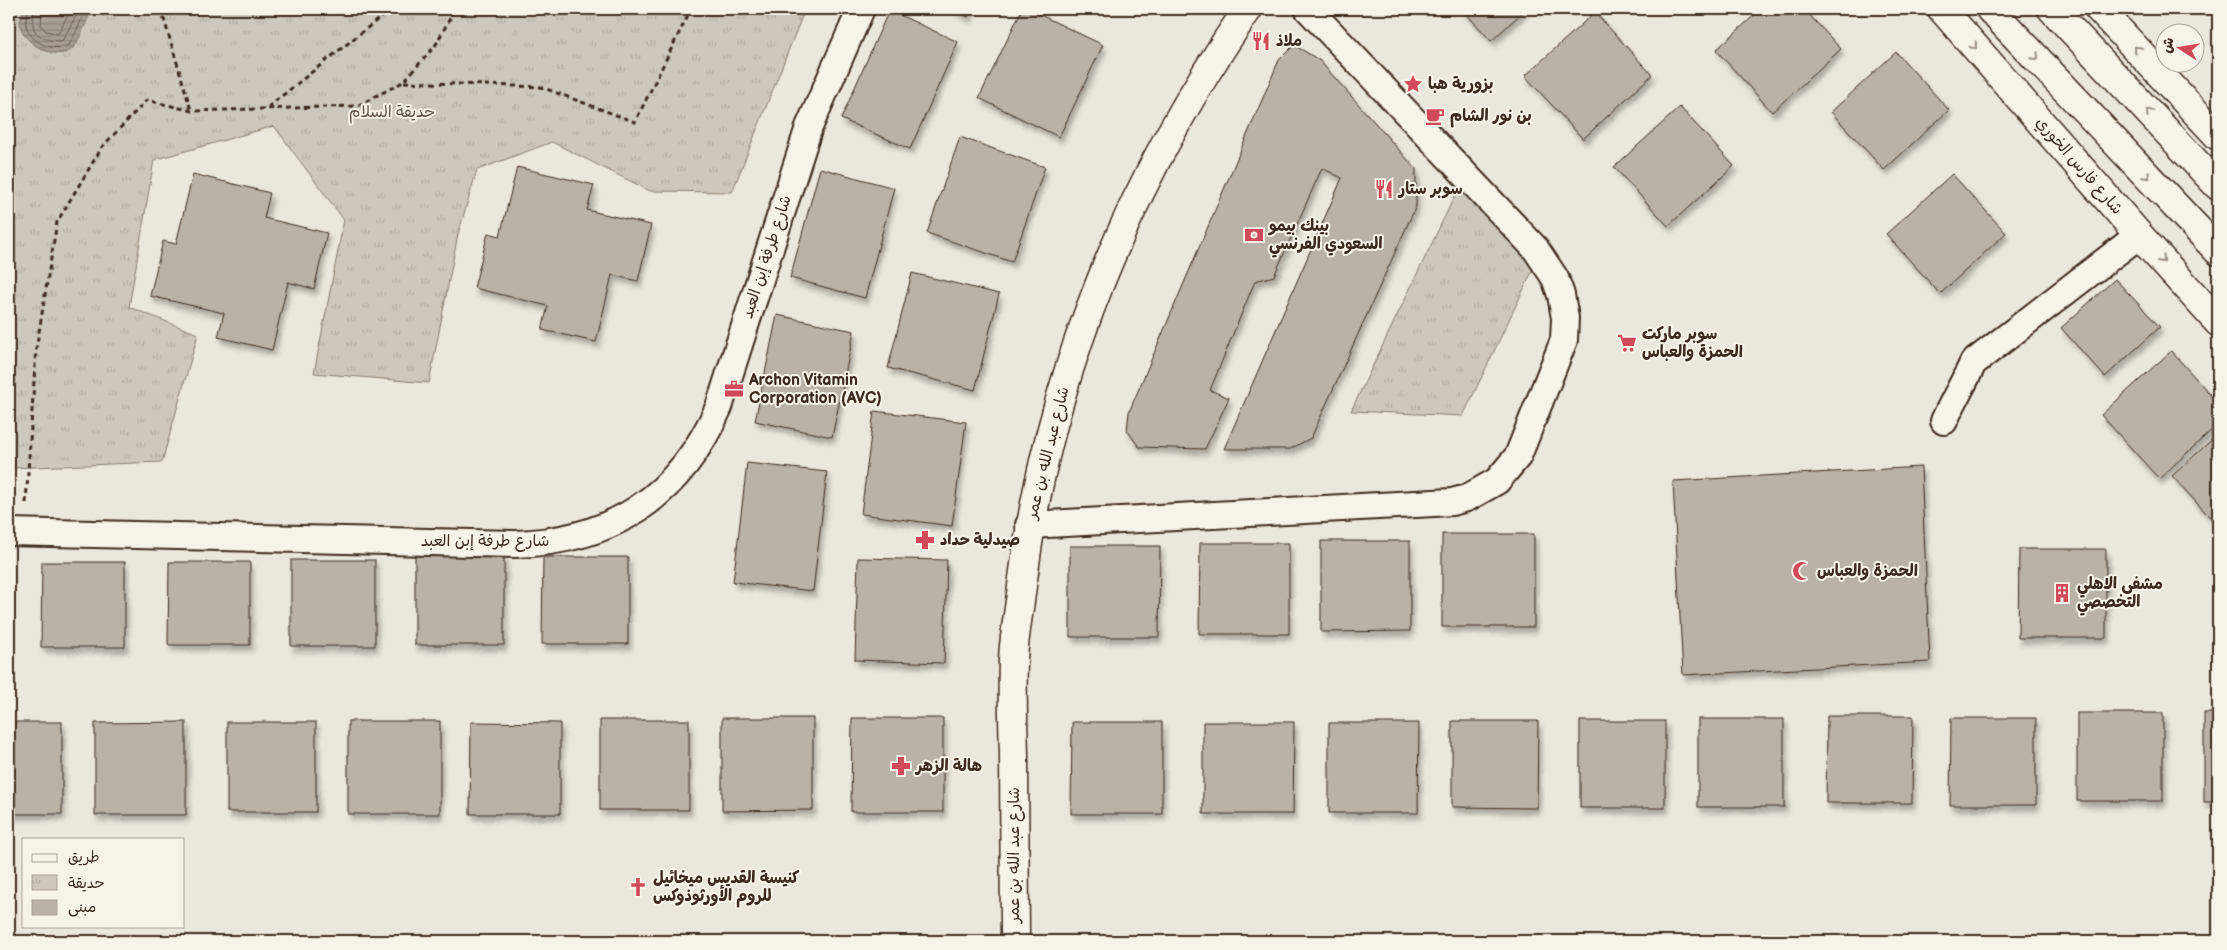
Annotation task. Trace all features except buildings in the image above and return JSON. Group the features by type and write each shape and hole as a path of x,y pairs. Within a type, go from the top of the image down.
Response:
{"main road":[{"name":"شارع عبد الله بن عمر","path":"1015,941 1013,658 1029,525 1052,426 1082,329 1120,234 1164,143 1216,55 1248,9"},
{"name":"شارع فارس الخوري","path":"1942,9 2139,235 2218,322"},
{"path":"1990,9 2218,252"},
{"path":"2052,9 2218,186"},
{"path":"2099,9 2218,136"}],"street":[{"name":"شارع طرفة إبن العبد","path":"16,532 515,544 544,543 572,538 600,529 626,516 651,500 672,480 692,458 708,434 720,407 809,127 861,9"},
{"path":"1029,525 1452,502 1468,498 1496,482 1518,456 1564,340 1565,318 1561,295 1555,278 1535,248 1308,9"},
{"path":"1944,421 1955,395 1963,384 1965,376 1973,363 2139,235"}],"path":[{"path":"161,9 192,111"},
{"path":"267,108 391,9"},
{"path":"16,532 36,350 57,222 102,147 147,100 192,111 357,106 403,82 435,46 456,9"},
{"path":"403,82 541,87 635,122 691,9"}],"green space":[{"name":"حديقة السلام","path":"9,9 805,9 732,192 650,191 552,142 477,170 458,234 429,383 314,373 344,220 274,126 154,160 129,307 198,334 162,462 9,468"},
{"path":"1459,187 1541,253 1463,416 1351,411"}],"water":[{"path":"24,9 92,9 73,48 67,52 59,53 42,49 27,38 20,24"}],"place":[{"name":"ملاذ","path":"1261,41"},
{"name":"بزورية هبا","path":"1413,84"},
{"name":"بن نور الشام","path":"1435,116"},
{"name":"سوبر ستار","path":"1384,189"},
{"name":"بينك بيمو السعودي الفرنسي","path":"1254,235"},
{"name":"سوبر ماركت الحمزة والعباس","path":"1627,343"},
{"name":"Archon Vitamin Corporation (AVC)","path":"734,389"},
{"name":"صيدلية حداد","path":"925,540"},
{"name":"الحمزة والعباس","path":"1802,571"},
{"name":"مشفى الاهلي التخصصي","path":"2062,593"},
{"name":"هالة الزهر","path":"901,766"},
{"name":"كنيسة القديس ميخائيل للروم الأورثوذوكس","path":"638,887"}]}
